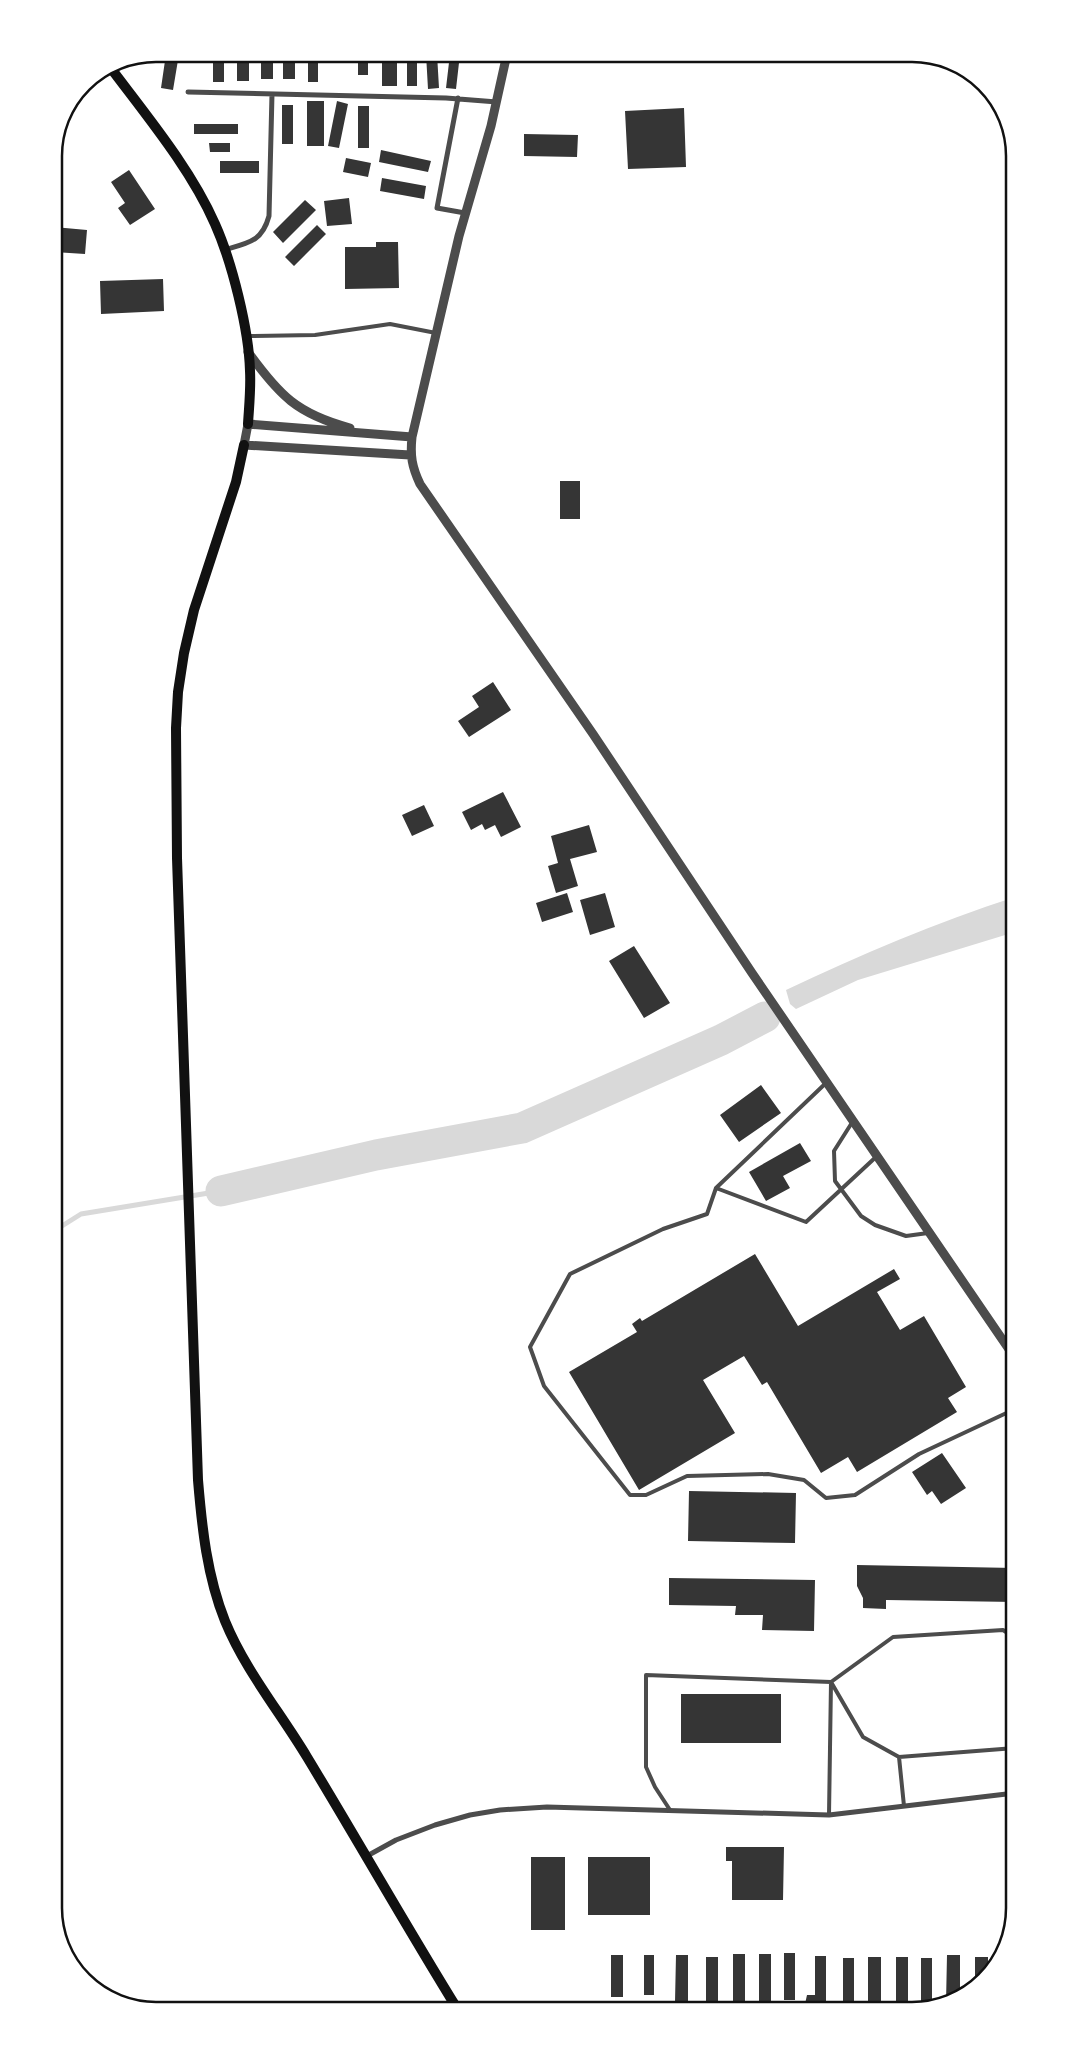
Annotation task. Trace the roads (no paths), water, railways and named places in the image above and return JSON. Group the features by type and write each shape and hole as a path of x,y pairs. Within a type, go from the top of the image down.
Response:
{"main road":[{"path":"115,72 150,120 215,224 238,299 248,352 250,370 248,424"},
{"path":"244,445 236,482 194,610 184,653 178,692 176,728 177,858 198,1480 202,1527 215,1589 225,1620 246,1662 302,1749 453,2001"}],"street":[{"path":"505,62 497,102 465,213 412,437 410,455 413,469 420,484 593,734 853,1122 1006,1345"},
{"path":"188,92 458,98 497,102"},
{"path":"224,250 250,243 266,229 269,216 272,94"},
{"path":"458,98 437,208 465,213"},
{"path":"248,352 281,394 301,409 331,423 379,435"},
{"path":"410,455 244,445 248,424 412,437"},
{"path":"367,1856 418,1831 488,1812 547,1807 829,1815 1006,1793"}],"lane":[{"path":"245,336 315,335 390,324 437,333"},
{"path":"827,1082 716,1188 707,1214 664,1229 570,1274 530,1347 544,1386 630,1495 646,1495 687,1476 768,1474 804,1480 826,1498 855,1495 919,1454 1006,1413"},
{"path":"853,1122 834,1151 835,1181 861,1216 875,1225 906,1236 929,1232"},
{"path":"716,1188 806,1222 877,1156"},
{"path":"670,1810 655,1787 646,1767 646,1675 831,1682 893,1637 1003,1630 1006,1632"},
{"path":"831,1682 863,1737 899,1757 1006,1749"},
{"path":"829,1815 831,1682"},
{"path":"899,1757 904,1806"}],"waterway":[{"path":"221,1191 376,1155 522,1128 721,1040 765,1017"},
{"path":"62,1226 81,1214 221,1191"}]}
